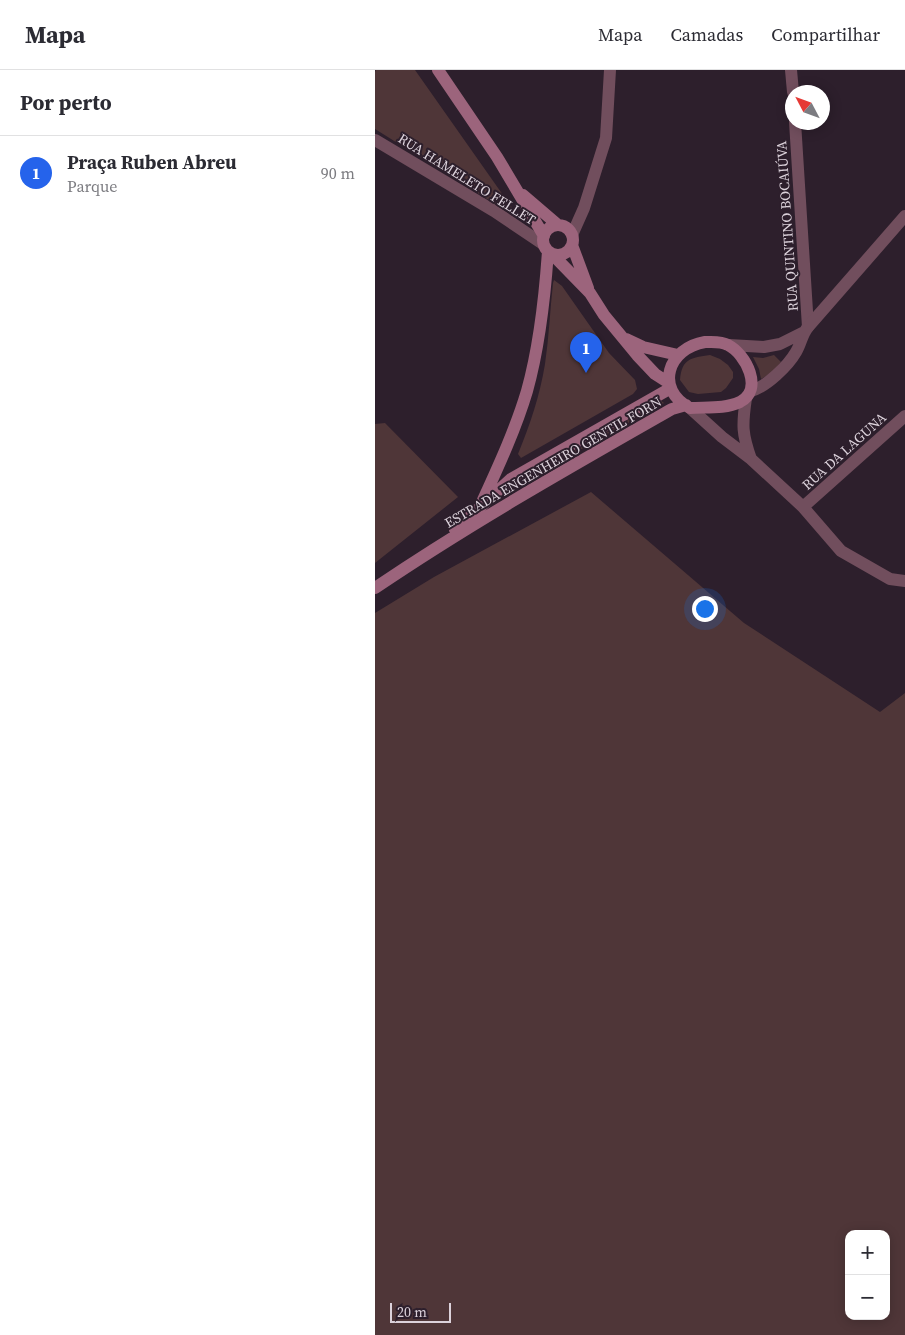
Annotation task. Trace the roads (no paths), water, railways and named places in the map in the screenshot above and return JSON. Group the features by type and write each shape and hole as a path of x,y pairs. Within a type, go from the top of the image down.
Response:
{"main road":[{"path":"438,70 497,157 547,246 590,293 604,315 655,374 670,386 675,395 688,406 728,406 749,395 752,380 747,366 729,345 715,342 694,344 678,355 672,366 670,386"},
{"path":"514,186 558,225 566,228 590,293"},
{"path":"481,505 501,461 527,393 546,282 549,228 558,225"},
{"path":"547,246 561,255 570,249 572,240"},
{"path":"622,336 643,348 678,355"},
{"name":"ESTRADA ENGENHEIRO GENTIL FORN","path":"436,548 511,478 670,386"},
{"name":"ESTRADA ENGENHEIRO GENTIL FORN","path":"375,588 518,497 669,410 688,406"}],"street":[{"path":"572,240 607,138 610,70"},
{"path":"791,70 792,85"},
{"name":"RUA QUINTINO BOCAIÚVA","path":"795,130 806,329"},
{"name":"RUA HAMELETO FELLET","path":"375,140 494,211 547,246"},
{"path":"751,459 742,425 749,395 772,380 796,353 806,329 905,216"},
{"path":"729,345 764,347 780,344 806,329"},
{"path":"688,406 751,459 803,508 841,551 890,579 905,581"},
{"name":"RUA DA LAGUNA","path":"803,508 905,416"}],"place":[{"name":"Praça Ruben Abreu","path":"586,373"}]}
